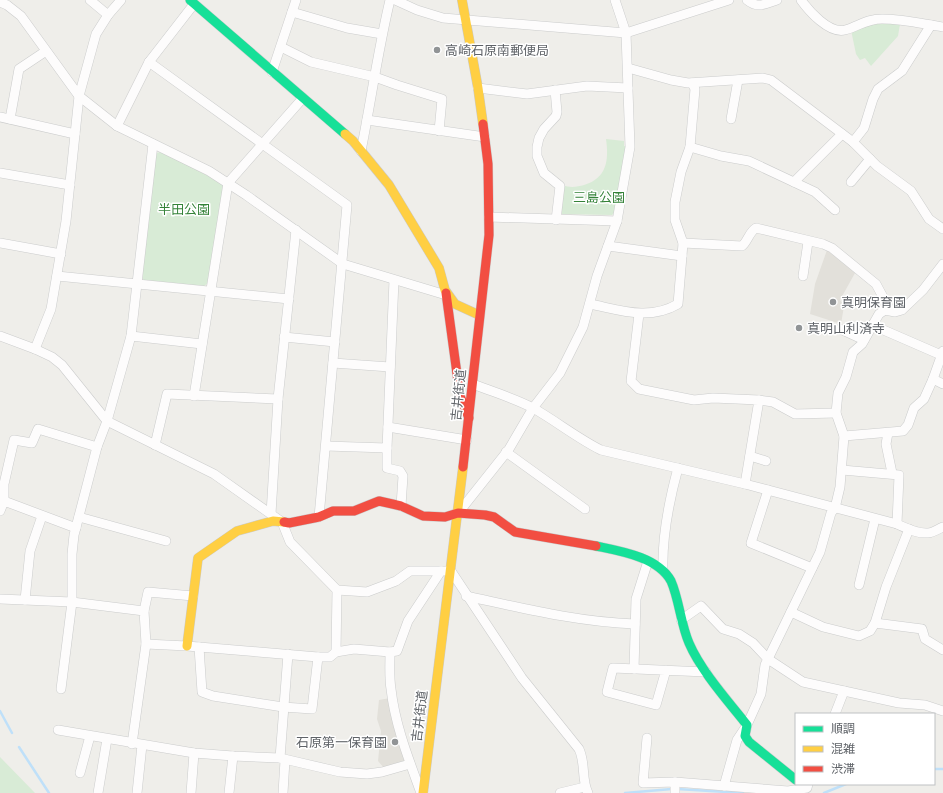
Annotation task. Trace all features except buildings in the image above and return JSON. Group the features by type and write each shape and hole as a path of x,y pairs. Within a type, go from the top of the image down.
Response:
{"street":[{"path":"90,0 108,15"},
{"path":"35,349 51,309 57,276 66,221 79,96 96,34 108,15 121,0"},
{"path":"272,72 296,0"},
{"path":"361,151 382,34 390,0"},
{"path":"395,0 417,10 443,18 626,33 729,0"},
{"name":"吉井街道","path":"422,793 467,440 479,316 489,235 488,164 478,88 462,0"},
{"path":"458,513 506,452 533,408 560,373 583,327 597,276 617,221 630,149 626,33 615,0"},
{"path":"747,0 753,5 761,6 777,0"},
{"path":"801,0 821,22 843,31 870,19 908,21 943,27"},
{"path":"6,2 21,16 79,96 117,126 209,171 246,194 343,264 394,280 446,293 454,304 479,316"},
{"path":"117,126 149,62 192,2 352,141 389,185 438,268 446,293 460,396 469,419"},
{"path":"292,12 347,28 382,34"},
{"path":"853,142 864,128 873,99 878,89 902,71 931,25"},
{"path":"281,47 311,62 375,77 442,98 439,131"},
{"path":"10,119 19,70 46,51"},
{"path":"149,62 348,205 319,517"},
{"path":"628,68 671,80 692,82 763,78 771,80 853,142 870,159 911,192 929,219 943,229"},
{"path":"731,119 738,80"},
{"path":"590,304 639,314 653,313 678,304 684,243 675,220 675,202 681,172 690,147 694,89 692,82"},
{"path":"478,88 527,94 587,86 628,88"},
{"path":"555,90 556,116 544,129 537,146 537,156 544,173 560,186 556,220"},
{"path":"194,396 228,183 303,98"},
{"path":"0,117 75,134"},
{"path":"367,120 484,137"},
{"path":"794,182 842,134"},
{"path":"61,689 72,602 72,554 76,528 97,447 107,421 131,336 153,144"},
{"path":"690,147 721,156 749,161 815,192 835,210"},
{"path":"851,182 870,159"},
{"path":"0,173 70,185"},
{"path":"489,217 617,221"},
{"path":"684,243 742,246 746,242 752,230 756,228 808,242 823,244 832,248 876,284 890,310"},
{"path":"271,514 278,399 296,230"},
{"path":"803,276 808,242"},
{"path":"0,243 60,254"},
{"path":"608,246 682,256"},
{"path":"724,786 737,740 747,725 761,694 765,665 820,552 831,513 835,508 842,470 844,436 836,413 838,393 846,377 853,352 862,344 879,314 885,310 895,312 902,310 923,290 943,264"},
{"path":"57,276 288,299"},
{"path":"394,280 387,468 400,471 403,476 401,506"},
{"path":"639,314 631,382 639,389 694,400 713,398 773,402 795,414 836,413"},
{"path":"844,436 903,431 908,425 914,408 924,399 933,380 942,353 872,325"},
{"path":"840,329 864,340"},
{"path":"0,336 35,349 62,365 107,421 214,474 282,522 290,542 337,590 367,592 396,581 410,571 451,571 466,596 522,678 579,749 583,758 587,790 560,793"},
{"path":"131,336 202,344"},
{"path":"284,337 335,342"},
{"path":"333,363 390,367"},
{"path":"933,380 943,384"},
{"path":"473,384 507,396 533,408 588,444 601,450 745,484 897,524 909,529 929,533 943,527"},
{"path":"155,445 168,394 278,399"},
{"path":"745,484 759,400"},
{"path":"388,427 467,440"},
{"path":"0,511 4,501 2,484 14,440 32,443 38,429 97,447"},
{"path":"888,432 886,444 892,473"},
{"path":"326,446 387,448"},
{"path":"506,452 585,509"},
{"path":"750,456 766,461"},
{"path":"663,570 662,550 669,500 678,468"},
{"path":"842,470 892,473 899,475 897,524"},
{"path":"768,490 751,543 812,568"},
{"path":"4,501 76,528"},
{"path":"187,646 198,558 237,531 273,521 289,522 319,517 332,511 354,511 378,501 401,506 423,516 445,517 458,513 485,515 494,517 515,532 589,544 620,551 648,561 663,570 671,582 689,643 706,672 747,725 745,736 749,742 795,779"},
{"path":"25,600 30,551 42,516"},
{"path":"79,517 166,541"},
{"path":"859,585 875,519"},
{"path":"791,612 823,627 859,636 870,631 909,529"},
{"path":"634,669 636,599 648,561"},
{"path":"146,644 318,657 330,656 336,652 354,649 390,652 397,651 408,621 440,571"},
{"path":"336,652 337,590"},
{"path":"132,744 146,644 144,611 148,592 193,596"},
{"path":"466,596 545,614 606,623 635,624"},
{"path":"0,599 72,602 144,611"},
{"path":"681,620 701,606 723,629 739,634 753,643 768,659 803,682 899,703 925,705 943,711"},
{"path":"874,623 922,629 925,639 943,650"},
{"path":"199,647 202,692 212,696 283,707 312,709 318,657"},
{"path":"390,652 391,689 396,720 410,764 422,793"},
{"path":"282,793 283,707 288,654"},
{"path":"666,670 656,705 607,692 613,668 666,670 706,672"},
{"path":"835,713 844,691"},
{"path":"58,730 132,744 194,753 282,759 340,772 367,774 410,764"},
{"path":"80,773 90,736"},
{"path":"647,738 643,783 675,782 788,790 806,787"},
{"path":"98,793 107,739"},
{"path":"137,793 142,745"},
{"path":"191,793 194,753"},
{"path":"229,793 233,756"},
{"path":"675,782 675,793"}],"shaded area":[{"path":"827,250 855,273 840,300 844,306 841,324 810,314 815,284"},
{"path":"390,698 407,763 385,769 378,761 381,731 377,719 379,700"}],"green space":[{"path":"872,21 900,24 898,36 871,66 865,58 860,60 856,54 851,30"},
{"name":"三島公園","path":"606,139 624,141 624,146 627,146 615,212 612,215 562,214 559,211 562,185 571,187 579,186 592,182 598,178 605,167 607,154"},
{"name":"半田公園","path":"162,152 220,182 223,186 208,283 204,286 144,280 142,278 155,153"},
{"path":"0,757 35,793 0,793"}],"waterway":[{"path":"0,711 12,733"},
{"path":"19,747 49,793"},
{"path":"935,769 943,769"},
{"path":"824,793 844,785"},
{"path":"625,793 672,789"},
{"path":"677,789 743,793"}],"traffic: fast":[{"path":"190,0 345,134"},
{"path":"596,546 638,556 657,566 665,573 674,588 686,636 694,654 715,686 747,725 745,736 749,742 795,779"}],"traffic: slow":[{"path":"462,0 483,124"},
{"path":"345,134 353,141 389,185 439,268 445,290 455,304 479,315"},
{"path":"423,793 463,467"},
{"path":"187,646 198,558 237,531 273,521 284,522"}],"traffic: jam":[{"path":"463,467 489,235 488,164 483,124"},
{"path":"446,293 460,396 469,418"},
{"path":"284,522 289,523 319,517 333,511 354,511 379,501 401,506 423,516 445,517 458,513 485,515 494,517 515,532 596,546"}],"place":[{"name":"高崎石原南郵便局","path":"437,50"},
{"name":"真明保育園","path":"833,302"},
{"name":"真明山利済寺","path":"799,328"},
{"name":"石原第一保育園","path":"395,742"}]}
